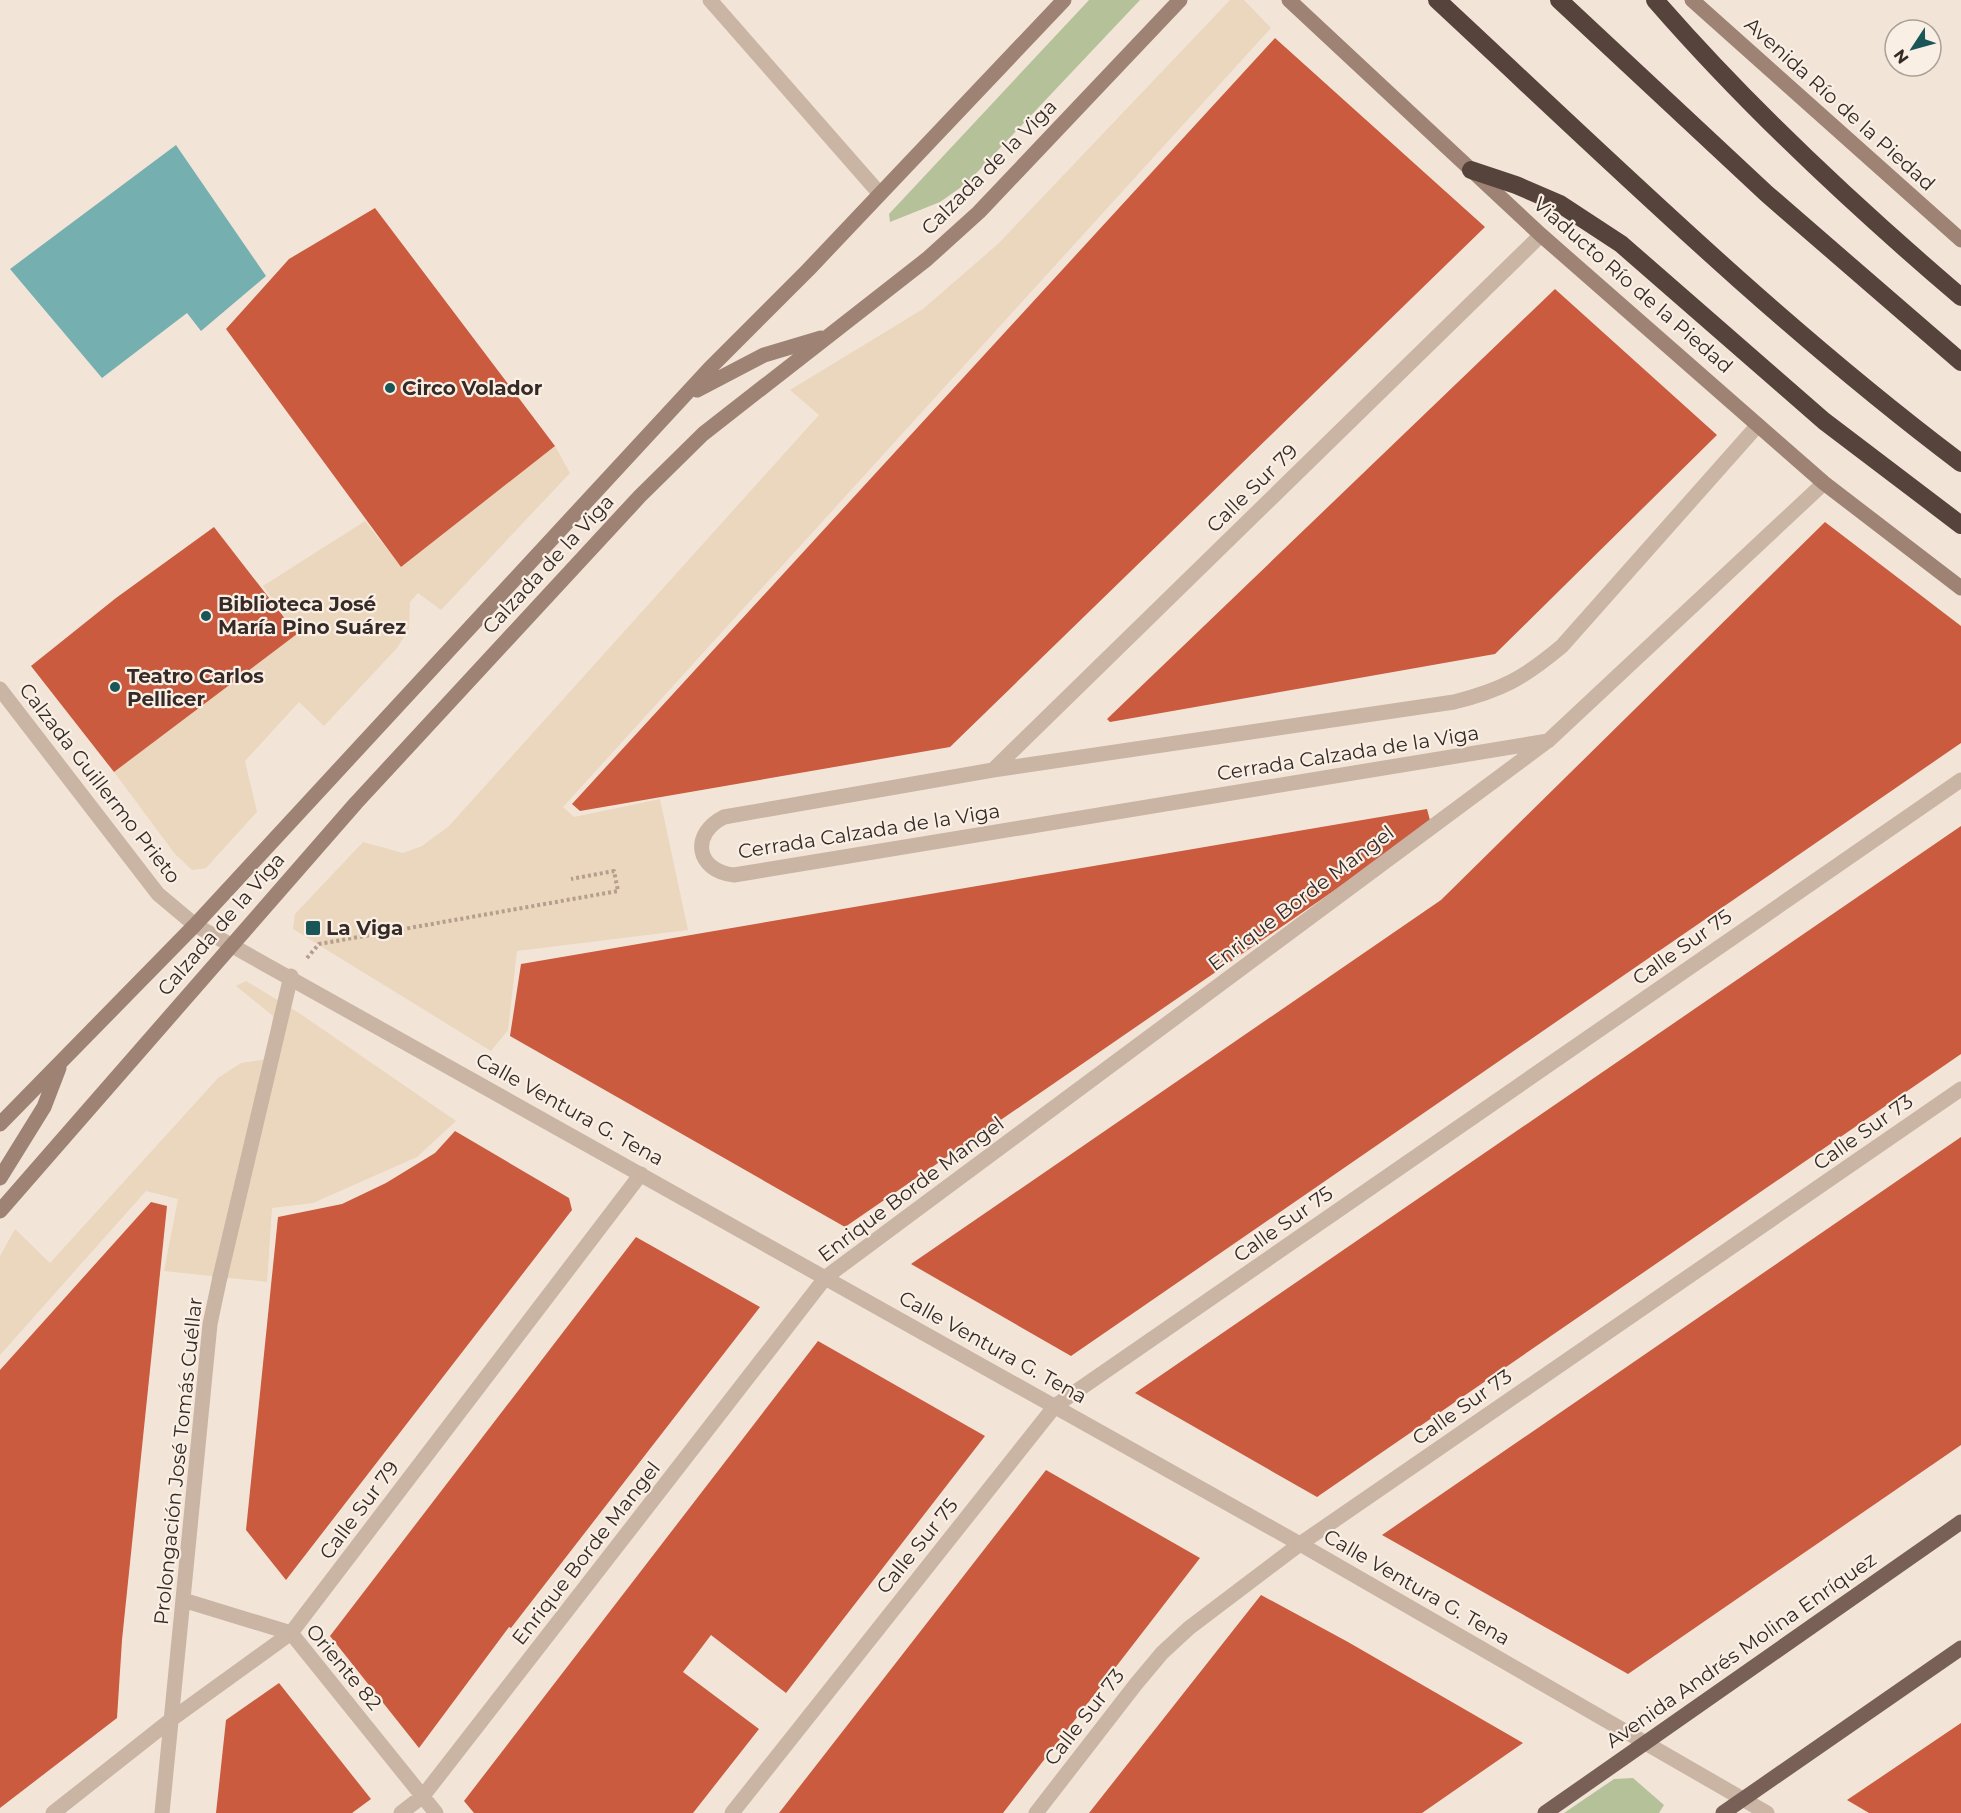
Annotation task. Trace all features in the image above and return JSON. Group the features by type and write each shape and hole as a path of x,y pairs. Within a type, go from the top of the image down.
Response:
{"highway":[{"path":"1437,0 1693,237 1873,393 1961,464"},
{"path":"1559,0 1767,194 1961,362"},
{"path":"1655,0 1784,135 1879,226 1961,297"},
{"path":"1471,170 1516,185 1560,204 1621,244 1824,421 1961,525"}],"main road":[{"name":"Calzada de la Viga","path":"0,1124 195,924 680,401 1064,0"},
{"name":"Calzada de la Viga","path":"0,1211 356,803 640,496 703,434 927,259 980,212 1180,0"},
{"name":"Viaducto Río de la Piedad","path":"1289,0 1541,235 1824,483 1961,588"},
{"name":"Avenida Río de la Piedad","path":"1697,2 1961,240"},
{"path":"680,401 706,383 754,359 827,337"},
{"path":"0,1178 44,1107 61,1063"},
{"name":"Avenida Andrés Molina Enríquez","path":"1545,1813 1961,1522"},
{"path":"1724,1813 1961,1648"}],"street":[{"path":"710,0 880,194"},
{"name":"Calle Sur 79","path":"993,770 1541,235"},
{"name":"Cerrada Calzada de la Viga","path":"1548,741 734,875 720,874 708,866 702,851 703,836 711,824 724,817 993,770 1454,702 1493,692 1530,673 1562,646 1758,425"},
{"path":"1548,741 1824,483"},
{"name":"Calzada Guillermo Prieto","path":"0,689 158,894 195,924"},
{"name":"Enrique Borde Mangel","path":"401,1813 423,1796 826,1277 1548,741"},
{"name":"Calle Sur 75","path":"732,1813 1055,1407 1961,780"},
{"name":"Calle Ventura G. Tena","path":"195,924 1300,1544 1767,1813"},
{"name":"Prolongación José Tomás Cuéllar","path":"162,1813 210,1324 291,976"},
{"name":"Calle Sur 73","path":"1036,1813 1162,1653 1189,1628 1300,1544 1961,1089"},
{"name":"Calle Sur 79","path":"53,1813 172,1719 291,1634 641,1174"},
{"name":"Oriente 82","path":"183,1600 291,1634 436,1813"}],"path":[{"path":"291,976 319,944 618,891 614,871 570,879"}],"green space":[{"path":"1089,0 1140,0 967,183 940,202 890,222 889,214"},
{"path":"1633,1778 1664,1805 1659,1813 1564,1813 1614,1779"}],"shaded area":[{"path":"1230,0 1244,0 1271,28 563,807 574,817 660,799 688,930 517,951 508,1030 491,1051 293,929 295,914 363,842 403,853 422,846 449,826 819,415 790,390 923,309 999,243"},
{"path":"555,446 570,473 441,610 418,593 410,602 409,629 397,648 324,726 299,702 245,761 257,812 206,868 192,870 175,854 114,772 297,634 263,586 365,521 401,567"},
{"path":"246,981 299,1013 456,1121 417,1157 313,1203 272,1208 267,1282 164,1271 178,1199 146,1191 0,1355 0,1256 15,1229 50,1263 218,1078 241,1063 267,1059 273,1016 236,986"}],"water":[{"path":"176,145 266,276 201,331 187,313 102,378 10,269"}],"building":[{"path":"1275,38 1485,227 950,747 580,811 572,804"},
{"name":"Circo Volador","path":"375,208 555,446 401,567 226,329 289,259"},
{"path":"1555,289 1717,435 1495,654 1110,722 1107,719"},
{"path":"1825,522 1961,626 1961,743 1071,1356 911,1264 1441,900"},
{"path":"214,527 297,634 114,772 31,666 116,598"},
{"path":"1427,809 1431,824 845,1227 510,1036 521,964"},
{"path":"1961,826 1961,1054 1317,1497 1135,1393"},
{"path":"455,1131 569,1198 572,1210 286,1580 246,1530 278,1217 342,1204 386,1183 435,1153"},
{"path":"1961,1137 1961,1445 1628,1674 1382,1535"},
{"path":"151,1202 167,1206 122,1640 117,1718 0,1808 0,1370"},
{"path":"636,1237 760,1307 511,1628 509,1627 419,1748 330,1636"},
{"path":"818,1341 985,1436 786,1693 711,1635 683,1672 759,1729 693,1813 474,1813 464,1801"},
{"path":"1046,1470 1200,1558 1003,1813 779,1813"},
{"path":"1261,1595 1348,1642 1523,1743 1422,1813 1089,1813"},
{"path":"279,1683 371,1799 352,1813 216,1813 226,1720"},
{"path":"1961,1723 1961,1813 1869,1813 1847,1800"}],"place":[{"name":"Circo Volador","path":"390,388"},
{"name":"Biblioteca José María Pino Suárez","path":"206,616"},
{"name":"Teatro Carlos Pellicer","path":"115,687"},
{"name":"La Viga","path":"313,928"}]}
